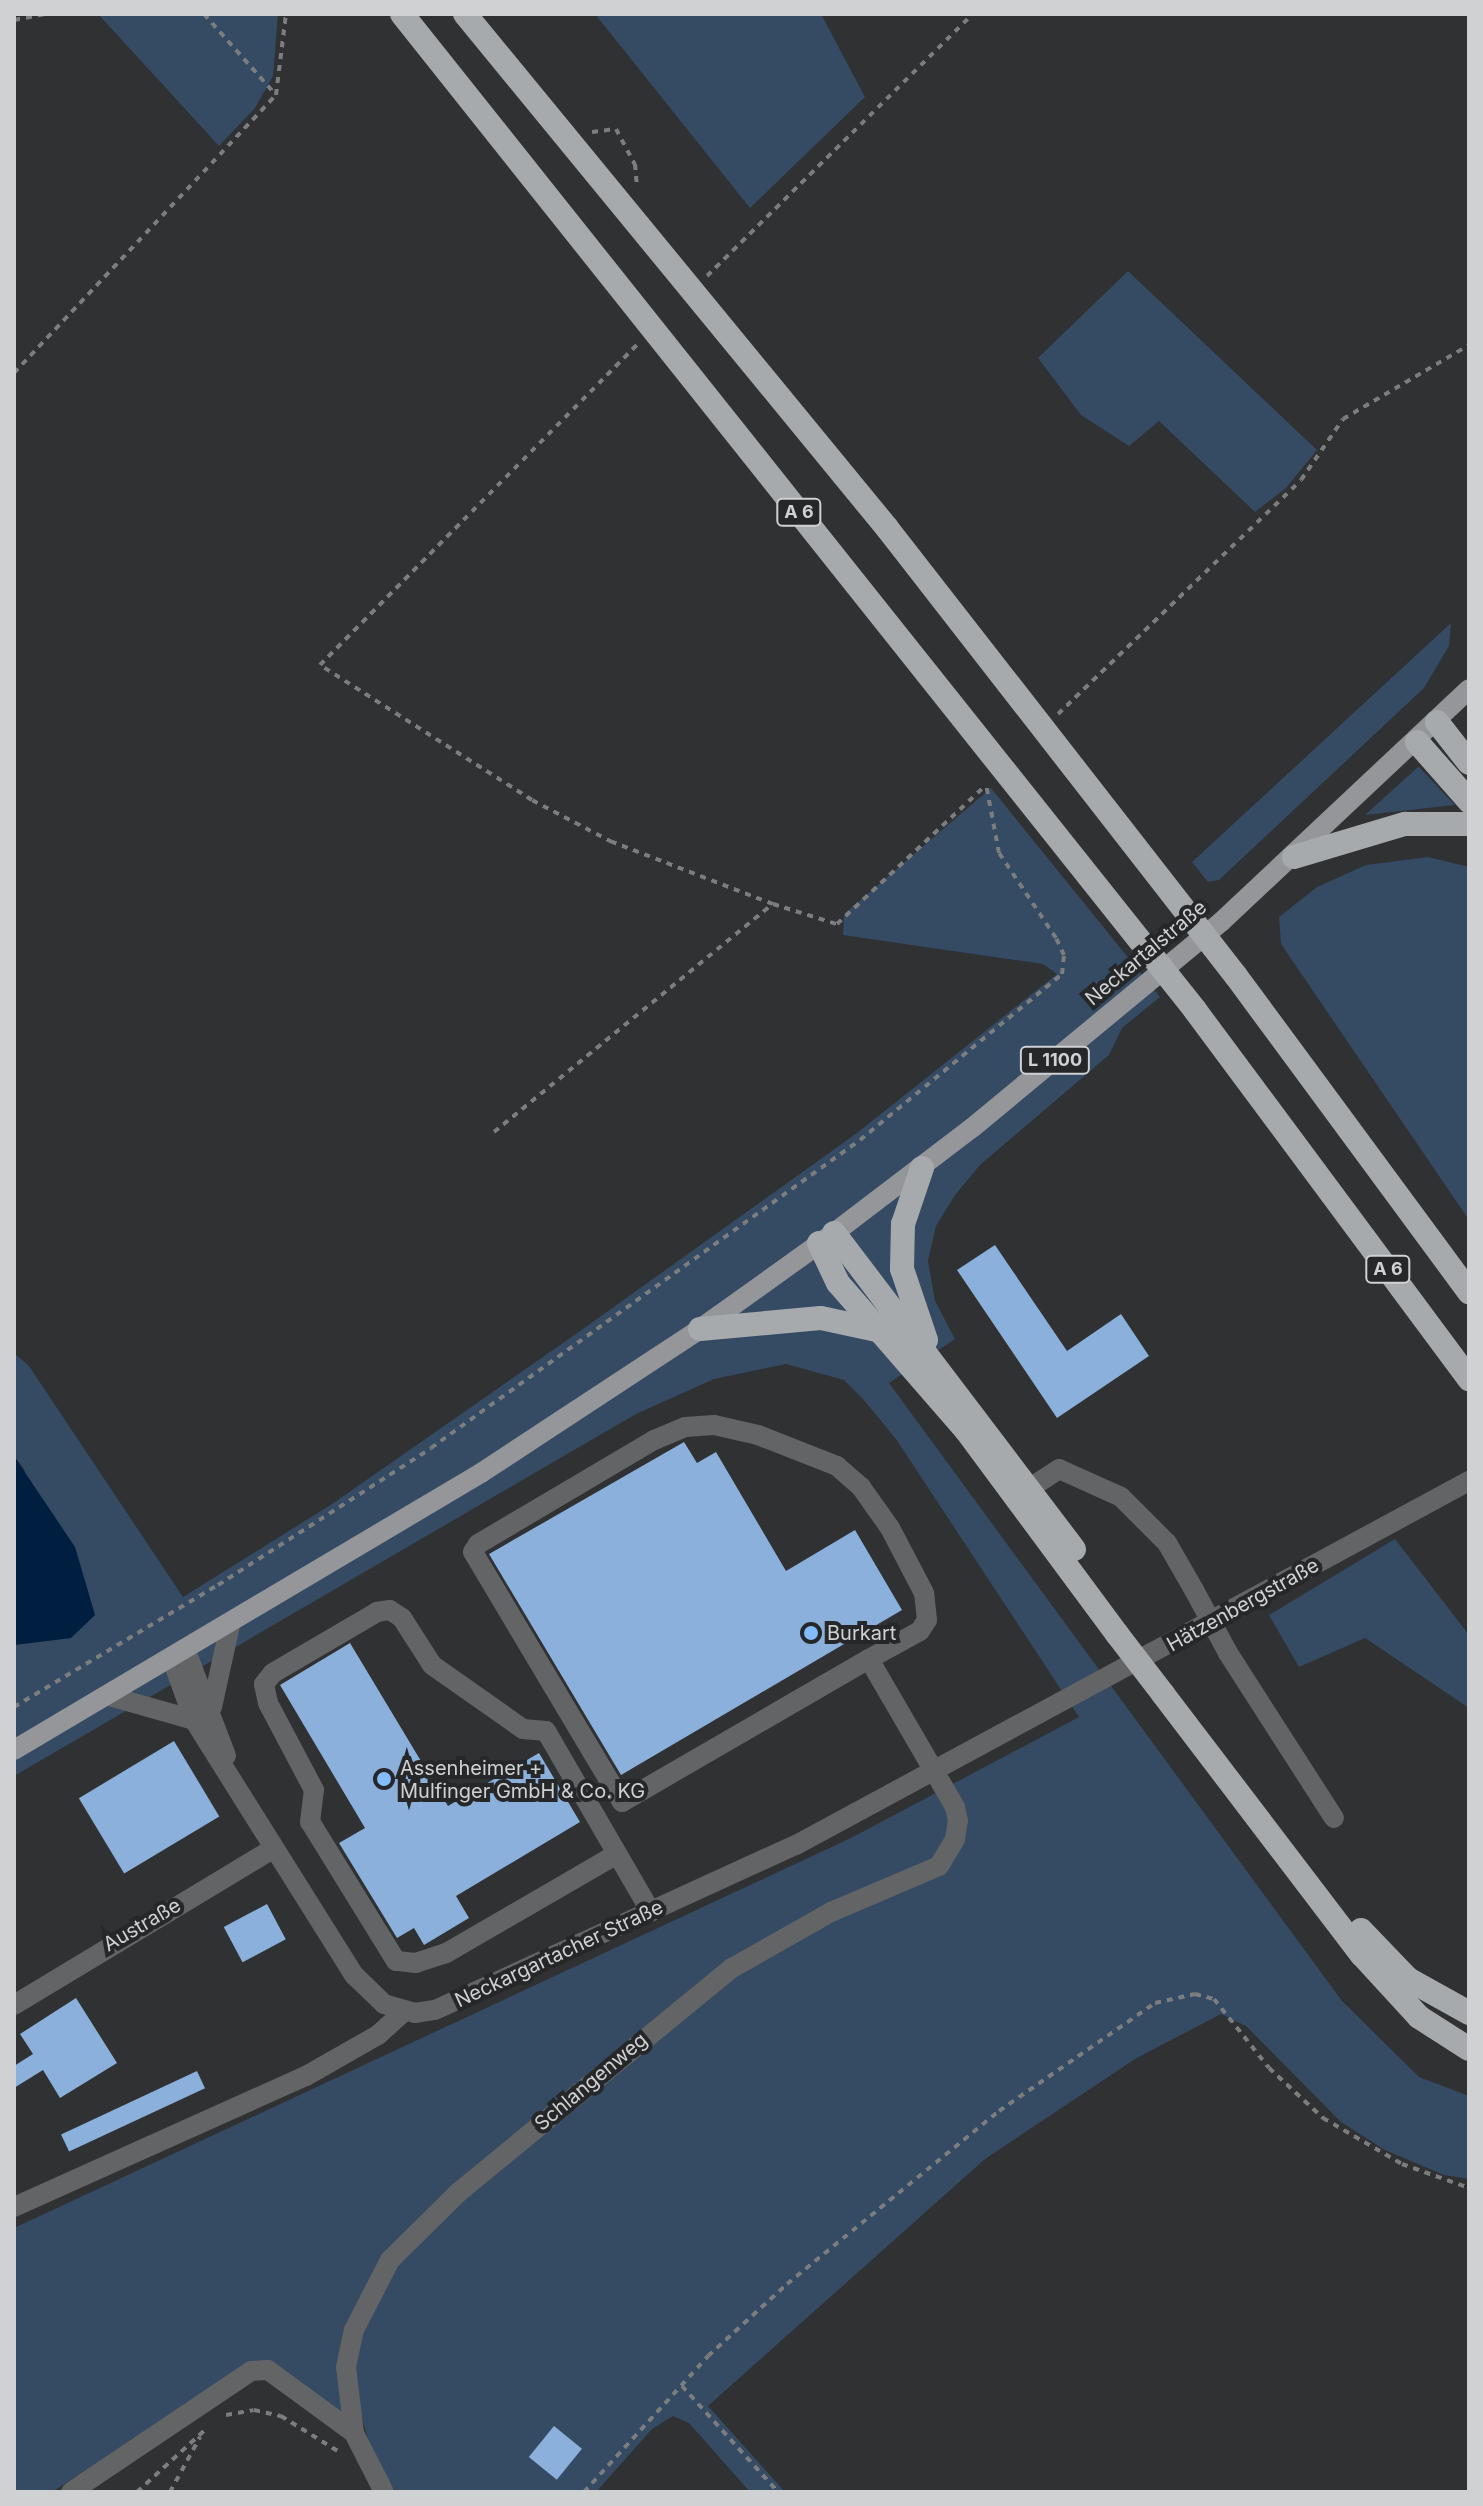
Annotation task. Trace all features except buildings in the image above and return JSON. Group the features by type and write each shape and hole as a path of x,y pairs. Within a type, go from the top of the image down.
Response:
{"highway":[{"name":"A 6","path":"402,14 1195,1010 1469,1379"},
{"name":"A 6","path":"465,14 878,515 1236,976 1469,1292"},
{"path":"1437,722 1469,763"},
{"path":"1417,742 1469,801"},
{"path":"1294,857 1405,824 1469,824"},
{"path":"922,1168 903,1224 902,1269 912,1309 937,1364"},
{"path":"826,1238 838,1283 966,1430 1168,1690 1374,1945 1408,1979 1469,2013"},
{"path":"826,1238 937,1364 1030,1488 1122,1631"},
{"path":"700,1329 821,1318 877,1330"},
{"path":"1168,1690 1362,1955 1419,2017 1469,2049"}],"main road":[{"name":"Neckartalstraße","path":"826,1238 922,1168 1294,857 1469,689"},
{"name":"L 1100","path":"14,1750 230,1625 481,1473 700,1329 826,1238"}],"street":[{"path":"714,1425 758,1435 806,1450 837,1466 861,1487 890,1528 924,1593 927,1620 920,1631 869,1659 622,1802 473,1552 499,1528 664,1435 685,1427 714,1425"},
{"path":"1030,1488 1059,1469 1121,1497 1167,1543 1228,1653 1334,1818"},
{"name":"Hätzenbergstraße","path":"1017,1728 1469,1481"},
{"path":"617,1854 446,1953 416,1963 396,1961 310,1822 314,1790 268,1703 264,1684 273,1673 377,1612 390,1610 402,1618 432,1665 523,1729 546,1731 651,1912"},
{"path":"203,1715 230,1625"},
{"path":"14,2207 306,2076 378,2035 405,2011 384,2004 354,1975 273,1849 233,1779 179,1655"},
{"name":"Schlangenweg","path":"384,2492 366,2462 354,2433 346,2367 354,2330 390,2260 414,2232 732,1968 831,1912 939,1866 955,1839 958,1821 935,1771 869,1659"},
{"path":"109,1696 203,1715"},
{"name":"Neckargartacher Straße","path":"405,2011 435,2010 457,2002 796,1845 1017,1728"},
{"name":"Austraße","path":"14,2005 273,1849"},
{"path":"71,2492 251,2371 268,2370 354,2433"}],"path":[{"path":"14,20 46,14"},
{"path":"204,14 276,95"},
{"path":"14,373 276,95 286,14"},
{"path":"700,282 973,14"},
{"path":"644,338 320,665 532,800 599,835 773,904 837,924 995,775"},
{"path":"1051,721 1301,480 1343,419 1469,345"},
{"path":"14,1707 218,1585 431,1448 860,1140 1062,974 1064,955 1056,938 999,853 985,786"},
{"path":"494,1132 773,904"},
{"path":"584,2492 682,2386 787,2284 904,2185 1103,2036 1155,2003 1195,1994 1214,1999 1269,2068 1323,2118 1402,2164 1469,2188"},
{"path":"682,2386 778,2492"},
{"path":"137,2492 203,2431 226,2415 254,2410 281,2416 317,2442 366,2462"},
{"path":"170,2492 203,2431"}],"shaded area":[{"path":"98,14 278,14 273,76 255,108 219,146"},
{"path":"595,14 821,14 865,97 750,208"},
{"path":"1128,271 1317,450 1286,488 1255,512 1159,421 1129,446 1081,415 1038,358"},
{"path":"1451,623 1449,646 1424,688 1219,880 1208,882 1192,862"},
{"path":"1418,767 1455,805 1365,815"},
{"path":"991,788 1160,997 1122,1028 1109,1055 980,1165 955,1195 936,1226 928,1261 935,1301 955,1339 889,1383 1342,2001 1419,2077 1469,2096 1469,2179 1444,2175 1385,2150 1341,2122 1246,2026 1221,2014 1135,2059 985,2159 708,2406 785,2492 750,2492 689,2423 673,2416 652,2429 596,2492 396,2492 372,2453 362,2418 337,2414 254,2363 52,2492 14,2492 14,2228 851,1838 1079,1717 896,1439 863,1399 844,1380 786,1364 714,1379 636,1414 14,1776 14,1645 71,1638 24,1469 14,1456 14,1353 29,1366 183,1597 332,1504 583,1329 857,1133 1057,974 1043,964 843,935 844,914"},
{"path":"1428,857 1469,867 1469,1220 1281,944 1279,917 1317,887 1366,865"},
{"path":"14,1456 75,1547 95,1615 71,1638 14,1645"},
{"path":"1395,1539 1469,1635 1469,1708 1365,1638 1299,1667 1269,1615"}],"place":[{"name":"Burkart","path":"811,1633"},
{"name":"Assenheimer + Mulfinger GmbH & Co. KG","path":"384,1779"}]}
